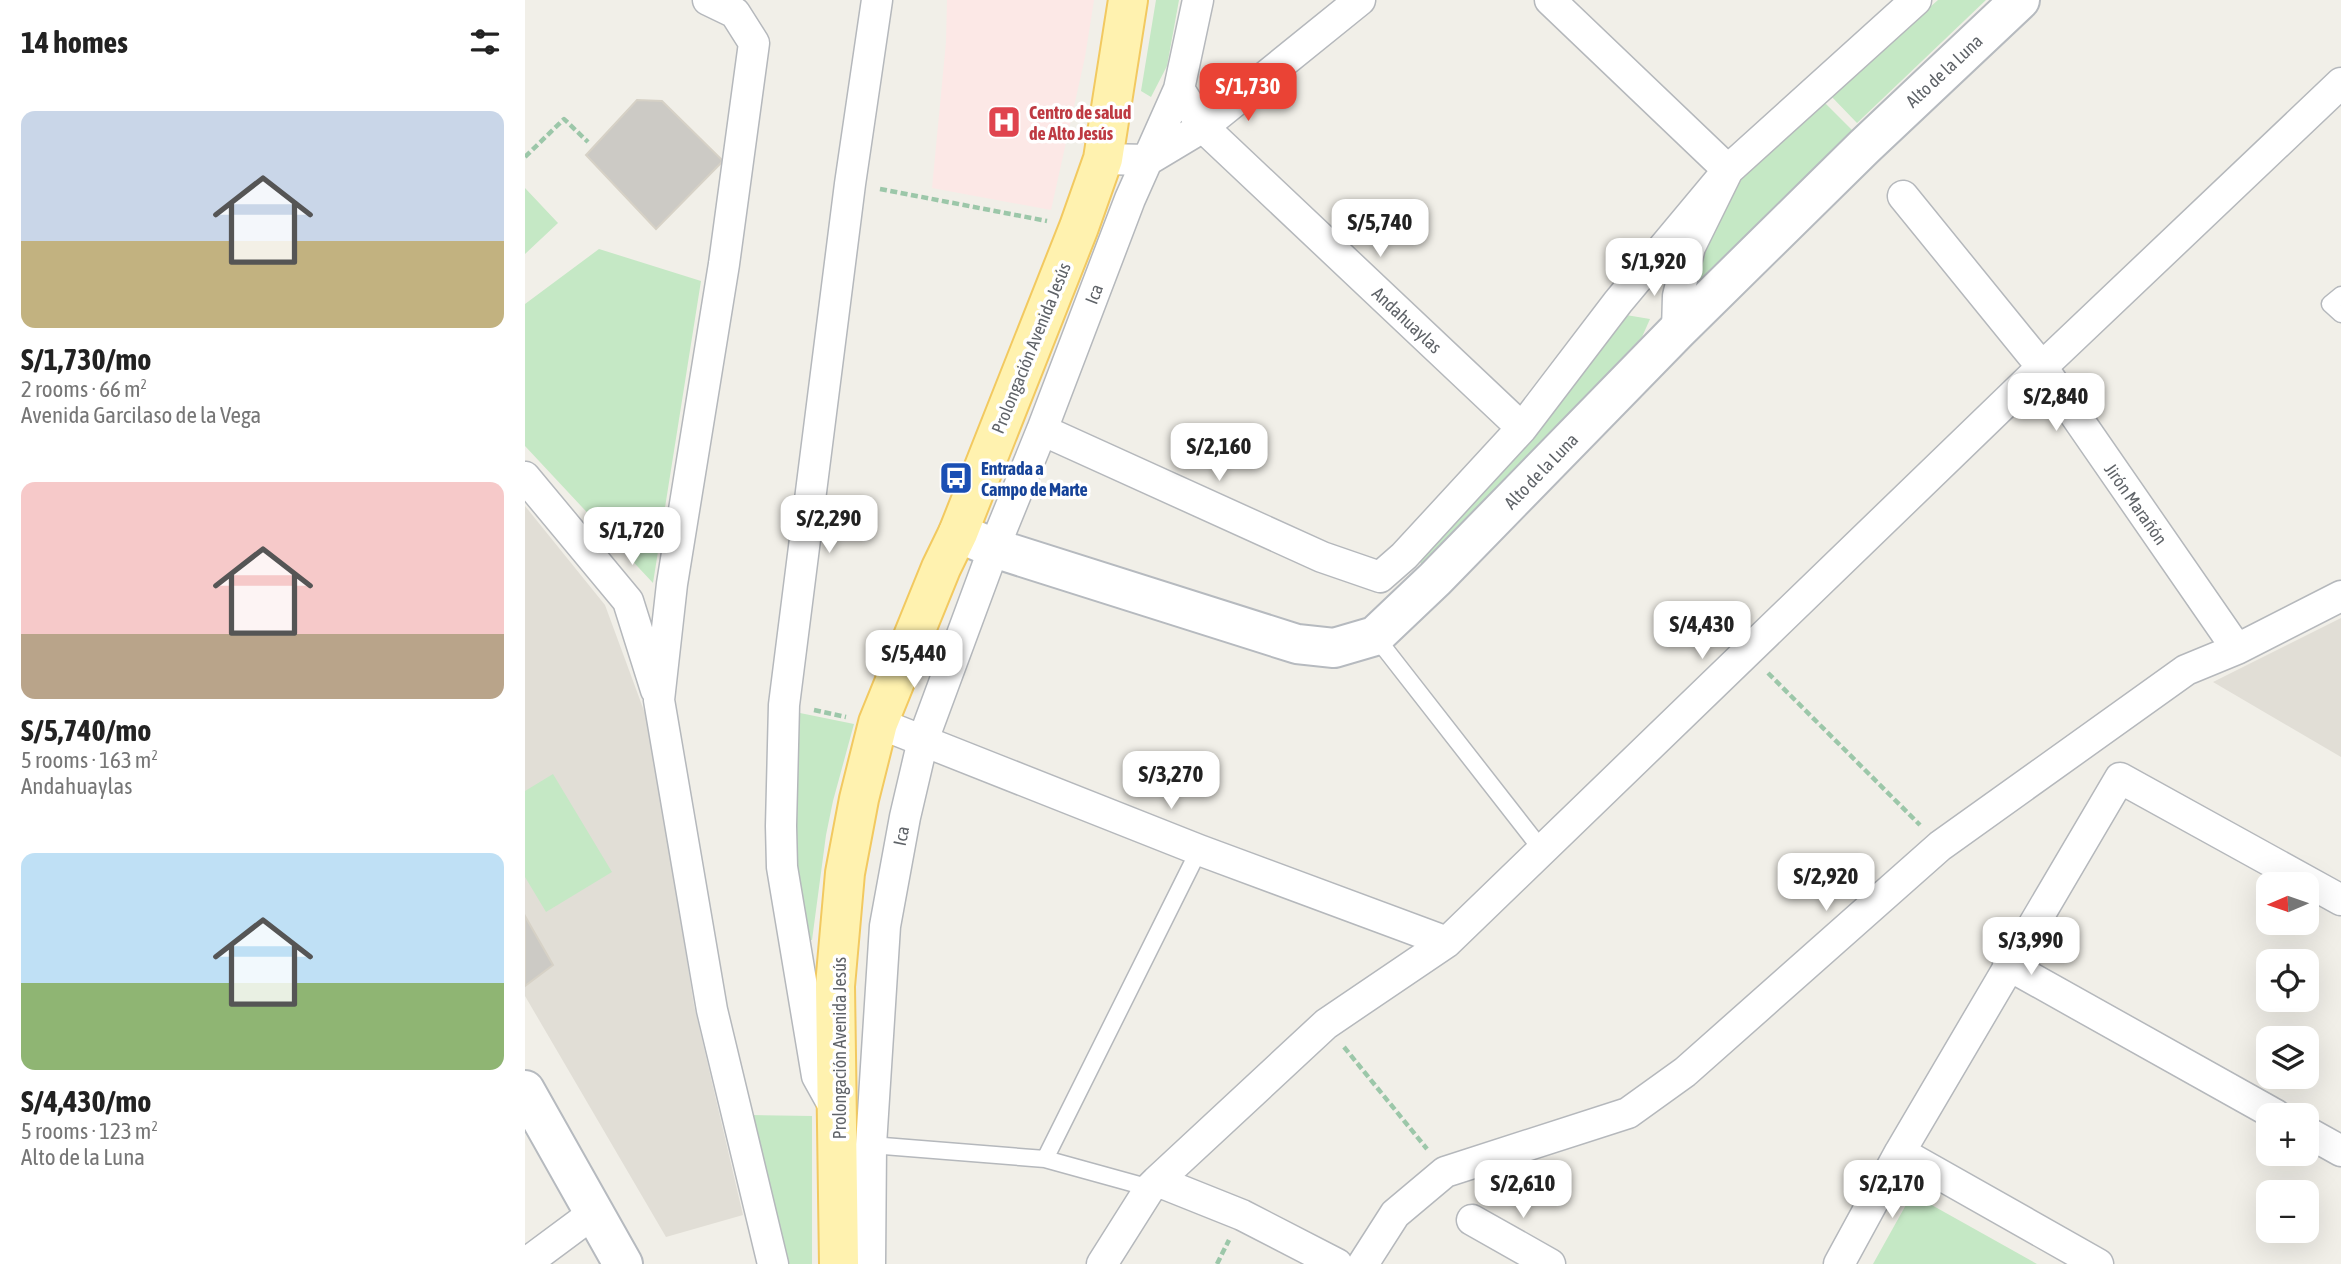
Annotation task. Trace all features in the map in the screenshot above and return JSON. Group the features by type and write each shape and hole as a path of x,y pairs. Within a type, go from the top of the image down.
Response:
{"main road":[{"name":"Prolongación Avenida Jesús","path":"839,1264 835,986 845,873 859,799 878,723 958,533 1070,252 1103,159 1128,0"},
{"name":"Alto de la Luna","path":"958,533 994,548 1297,644 1334,648 1375,636 1435,579 1677,331 1864,147 2019,0"},
{"path":"525,1090 623,1264"}],"street":[{"path":"659,700 672,584 722,276 754,43 735,13 708,0"},
{"path":"838,1115 817,1076 782,867 784,705 877,0"},
{"name":"Ica","path":"870,1264 871,1144 884,926 923,740 994,548 1130,198 1179,89 1198,0"},
{"path":"1103,159 1148,160 1203,127 1360,0"},
{"path":"1550,0 1728,170"},
{"path":"1042,430 1321,557 1380,577 1405,556 1522,428 1618,302 1728,170 1916,0"},
{"path":"1102,1264 1154,1184 1326,1024 1447,942 2042,367 2341,83"},
{"name":"Andahuaylas","path":"1179,89 1203,127 1522,428"},
{"path":"1677,331 1678,296 1690,247 1728,170"},
{"name":"Jirón Marañón","path":"1903,196 2042,367 2237,649"},
{"path":"525,477 628,601 659,700 712,1010 773,1264"},
{"path":"1363,1264 1395,1214 1445,1172 1628,1113 1685,1072 1940,846 2186,670 2237,649 2341,597"},
{"path":"878,723 1199,850 1447,942"},
{"path":"1839,1264 2008,965 2120,778 2341,900"},
{"path":"2008,965 2256,1104"},
{"path":"2319,1139 2341,1151"},
{"path":"1900,1152 2098,1264"},
{"path":"1154,1184 1242,1215 1337,1264"},
{"path":"525,1264 595,1212"},
{"path":"1472,1220 1550,1264"}],"lane":[{"path":"2341,295 2330,304 2341,314"},
{"path":"1375,636 1542,850"},
{"path":"1045,1159 1199,850"},
{"path":"871,1144 1045,1159 1154,1184"}],"path":[{"path":"525,157 564,119 588,142"},
{"path":"851,184 1058,223"},
{"path":"1748,652 1940,846"},
{"path":"784,705 878,723"},
{"path":"1326,1024 1445,1172"}],"shaded area":[{"name":"Centro de salud de Alto Jesús","path":"947,0 1094,0 1085,57 1051,210 932,188 946,42"},
{"path":"525,506 605,605 650,727 694,1005 743,1215 666,1237 525,996"},
{"path":"2341,618 2341,757 2213,682"}],"green space":[{"path":"1156,0 1179,0 1167,66 1151,97 1141,91"},
{"path":"1938,0 1986,0 1857,123 1830,95"},
{"path":"1822,100 1852,130 1702,282 1697,279 1699,258 1734,186"},
{"path":"525,188 558,223 525,254"},
{"path":"599,249 701,281 653,583 525,446 525,304"},
{"path":"1620,314 1650,319 1642,337 1424,566 1415,557"},
{"path":"795,712 854,724 826,835 812,940 806,941 796,877"},
{"path":"553,774 612,872 546,912 525,877 525,791"},
{"path":"750,1115 812,1116 812,1264 784,1264"},
{"path":"1912,1194 2037,1264 1873,1264"}],"building":[{"path":"637,100 662,101 723,161 656,229 586,155"},
{"path":"525,916 553,965 525,986"}],"place":[{"name":"Centro de salud de Alto Jesús","path":"1004,122"},
{"name":"Entrada a Campo de Marte","path":"956,478"}]}
